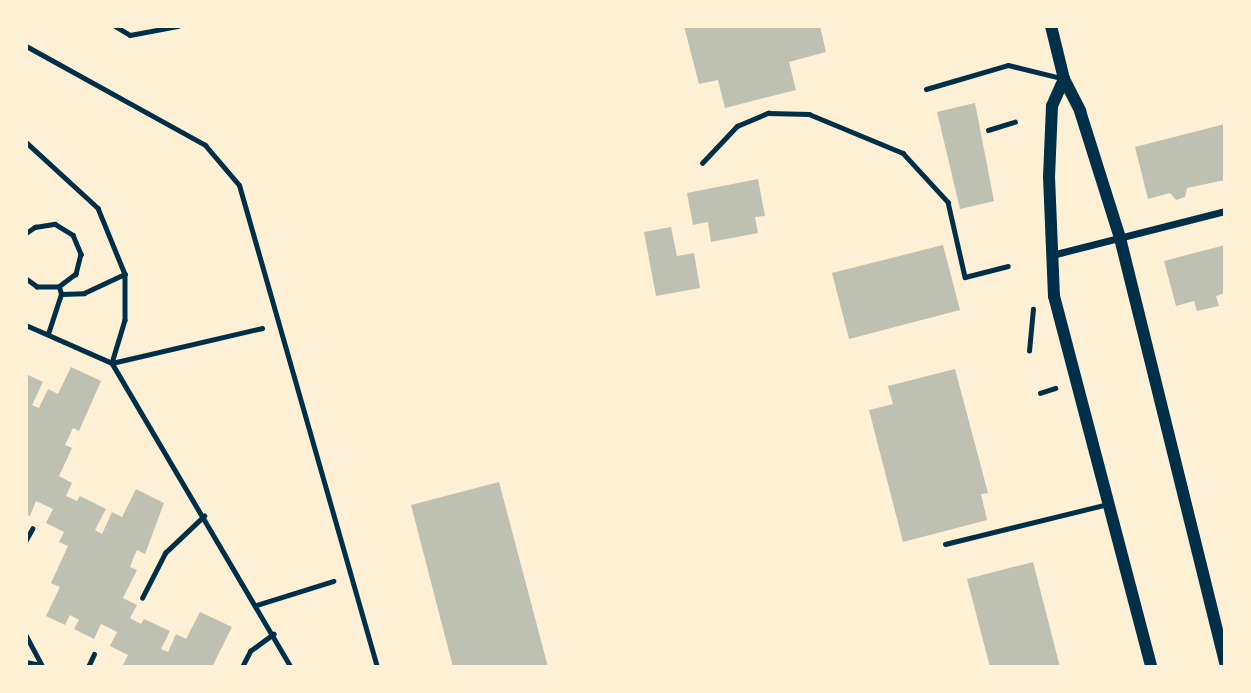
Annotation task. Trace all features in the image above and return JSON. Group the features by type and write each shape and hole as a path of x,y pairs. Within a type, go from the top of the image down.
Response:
{"street":[{"path":"1051,26 1064,79 1080,111 1120,238 1225,663"},
{"path":"1064,79 1052,106 1054,296 1151,667"},
{"path":"1052,255 1225,211"}],"lane":[{"path":"26,46 205,145 239,185 377,667"},
{"path":"926,89 1008,65 1064,79"},
{"path":"945,544 1108,504"}],"path":[{"path":"115,26 130,35 178,26"},
{"path":"702,163 737,126 768,113 809,114 903,153 948,202 965,277 1008,266"},
{"path":"988,130 1014,122"},
{"path":"26,142 98,208 125,274 125,320 113,363"},
{"path":"26,233 55,224 79,244 76,274 59,287 37,286 26,279"},
{"path":"61,294 84,293 125,274"},
{"path":"48,334 61,294 59,287"},
{"path":"113,363 279,324"},
{"path":"26,325 113,363 291,667"},
{"path":"1040,393 1055,388"},
{"path":"142,598 165,553 204,516"},
{"path":"26,540 32,529"},
{"path":"257,605 350,576"},
{"path":"242,667 250,651 273,634"},
{"path":"26,635 42,666"},
{"path":"88,667 94,654"},
{"path":"26,662 42,666"}],"building":[{"path":"684,26 820,26 826,52 789,62 796,90 725,108 718,80 699,84"},
{"path":"975,103 994,201 960,209 937,112"},
{"path":"1225,124 1225,180 1187,188 1185,197 1176,200 1170,193 1148,199 1135,147"},
{"path":"758,179 765,216 755,217 758,233 711,242 708,222 693,225 687,193"},
{"path":"671,227 677,256 694,253 700,288 656,296 644,232"},
{"path":"943,245 960,310 849,339 832,273"},
{"path":"1225,245 1225,293 1216,296 1219,306 1197,311 1194,301 1176,306 1164,261"},
{"path":"71,367 101,381 79,431 73,428 65,445 72,448 59,476 72,483 66,496 77,501 80,496 106,509 95,530 102,534 112,512 122,517 136,489 164,503 145,554 137,550 133,559 130,567 137,570 123,598 137,605 130,618 141,624 144,619 170,631 161,649 168,652 176,634 186,639 200,612 232,627 212,667 127,667 123,665 128,655 110,646 117,632 101,624 94,639 74,629 79,620 70,615 65,625 46,616 60,587 51,583 68,546 59,542 64,532 46,523 53,509 36,501 30,516 26,515 26,374 43,382 32,405 39,408 48,389 58,394"},
{"path":"955,369 988,493 981,494 987,520 903,542 869,410 893,404 888,386"},
{"path":"499,482 548,667 453,667 411,505"},
{"path":"1033,562 1060,667 990,667 967,579"}]}
